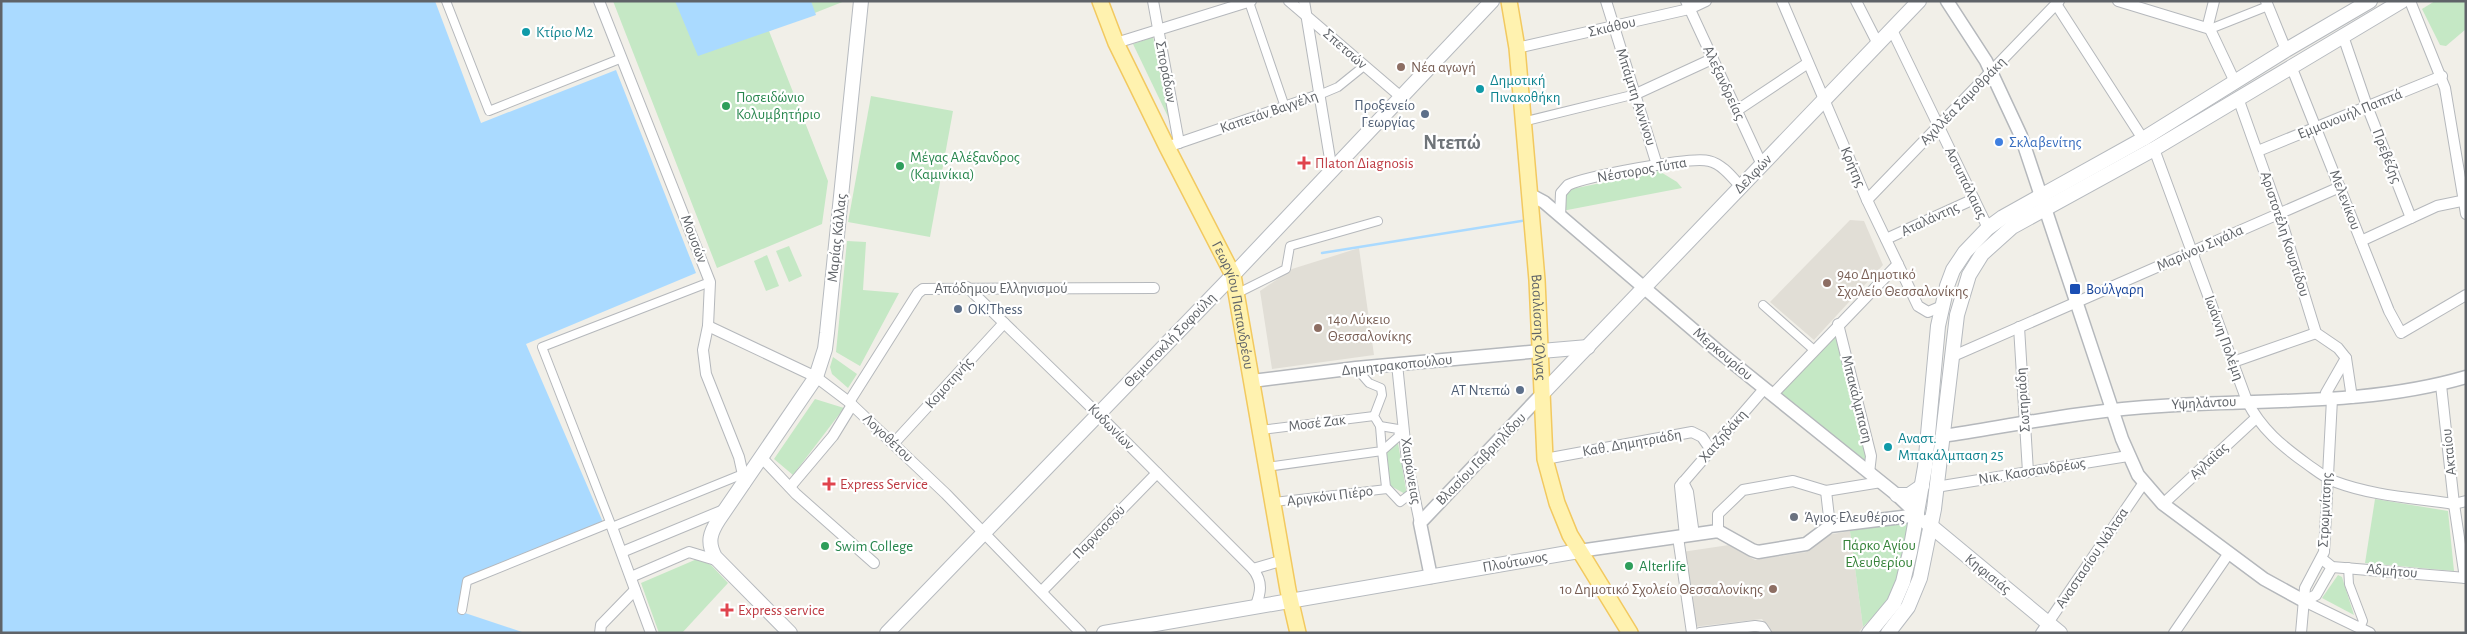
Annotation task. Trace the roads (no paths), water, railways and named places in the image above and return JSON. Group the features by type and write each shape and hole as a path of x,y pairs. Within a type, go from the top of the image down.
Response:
{"main road":[{"name":"Μαρίας Κάλλας","path":"717,559 710,545 709,538 744,479 762,458 816,377 825,349 861,1"},
{"name":"Γεωργίου Παπανδρέου","path":"1100,1 1116,42 1173,145 1233,275 1298,633"},
{"name":"Θεμιστοκλή Σοφούλη","path":"887,633 1233,275 1492,1"},
{"name":"Βασιλίσσης Όλγας","path":"1509,1 1516,48 1529,194 1541,351 1545,458 1560,513 1579,551 1630,633"},
{"name":"Δελφών","path":"1542,394 1919,1"},
{"path":"1869,633 1889,612 1898,597 1905,575 1918,515 1929,487 1943,436 1951,357 1964,288 1978,259 2003,233 2045,202 2286,50 2370,1"},
{"path":"1888,633 1905,612 1914,595 1931,526 1929,487 1936,340 1942,306 1949,281 1957,264 1988,228 2154,149 2402,1"},
{"path":"1541,351 1588,347"},
{"path":"1896,495 1909,495 1929,487"},
{"name":"Κηφισιάς","path":"1918,515 2044,628 2060,633"},
{"name":"Πλούτωνος","path":"1104,633 1579,551"},
{"path":"717,559 790,633"}],"street":[{"path":"446,1 488,111 622,58"},
{"name":"Μουσών","path":"599,1 710,282 708,326 703,350 706,374 739,457 744,479"},
{"name":"Σποράδων","path":"1153,1 1173,145"},
{"name":"Σπετσών","path":"1289,1 1401,97"},
{"path":"1304,1 1332,171"},
{"name":"Μπάμπη Αννίνου","path":"1606,1 1657,165"},
{"name":"Σκιάθου","path":"1516,48 1614,26 1706,1"},
{"name":"Κρήτης","path":"1782,1 1867,200 1921,310 1928,312 1942,306"},
{"path":"1856,1 1878,44"},
{"path":"1947,1 1979,48 2021,136 2045,202 2128,456 2143,484 2163,504 2229,554 2273,584 2370,633"},
{"path":"2118,1 2210,28 2267,4 2286,50"},
{"path":"2214,1 2209,17 2210,28 2235,82"},
{"path":"2410,1 2442,76 2466,214"},
{"path":"1116,42 1250,2 1286,107"},
{"path":"2057,3 2143,140"},
{"name":"Αχιλλέα Σαμοθράκη","path":"1867,200 2057,3"},
{"name":"Αλεξανδρείας","path":"1688,5 1762,165"},
{"name":"Αστυπάλαιας","path":"1892,30 1988,228"},
{"name":"Πρεβέζης","path":"2344,36 2367,106 2411,218"},
{"path":"1522,122 1636,94 1712,59"},
{"path":"1736,111 1808,64"},
{"name":"Καπετάν Βαγγέλη","path":"1173,145 1338,88 1364,66"},
{"name":"Μελενίκου","path":"2291,66 2389,311 2401,333 2466,295"},
{"name":"Εμμανουήλ Παππά","path":"2258,151 2442,76"},
{"name":"Αριστοτέλη Κουρτίδου","path":"2238,98 2280,213 2316,333"},
{"name":"Ιωάννη Πολέμη","path":"2154,149 2247,401 2256,418 2277,442 2327,478 2356,487 2454,504 2466,501"},
{"name":"Νέστορος Τύπα","path":"1560,216 1561,193 1568,185 1657,165 1708,160 1720,165 1741,187"},
{"name":"Μαρίνου Σιγάλα","path":"1951,357 2340,187"},
{"name":"Μερκουρίου","path":"1529,194 1544,202 1768,392 1896,495 1918,515"},
{"name":"Αταλάντης","path":"1886,239 1974,199"},
{"path":"2361,242 2437,206 2464,200"},
{"path":"1236,294 1286,269 1290,246 1378,221"},
{"name":"Χατζηδάκη","path":"1692,633 1686,536 1678,490 1711,450 1768,392 1814,350 1898,264"},
{"path":"651,633 622,552 542,347 710,282"},
{"name":"Απόδημου Ελληνισμού","path":"790,488 833,436 918,293 929,288 1154,288"},
{"name":"Κυδωνίων","path":"967,288 1098,414 1253,569 1260,580 1261,591 1256,607"},
{"path":"1763,305 1814,350"},
{"name":"Κομοτηνής","path":"894,443 1004,323"},
{"name":"Μπακάλμπαση","path":"1838,324 1871,456 1869,473"},
{"name":"Λογοθέτου","path":"708,326 816,377 851,404 894,443 984,532 1081,633"},
{"name":"Σωτηριάδη","path":"2019,327 2028,472"},
{"path":"2233,362 2316,333 2338,348 2346,358 2352,398"},
{"name":"Δημητρακοπούλου","path":"1252,381 1356,368 1541,351"},
{"path":"2332,399 2326,393 2346,358"},
{"name":"Χαιρώνειας","path":"1396,364 1407,461 1431,577"},
{"path":"1356,368 1369,383 1380,388 1382,395 1374,416 1380,426 1387,489 1400,502 1413,492"},
{"name":"Υψηλάντου","path":"1943,436 2113,411 2247,401 2352,398 2442,384 2466,377"},
{"name":"Ακταίου","path":"2442,384 2454,504 2465,578"},
{"name":"Βλασίου Γαβριηλίδου","path":"1420,523 1542,394"},
{"name":"Στρωμνίτσης","path":"2304,601 2305,588 2322,558 2332,399"},
{"name":"Μοσέ Ζακ","path":"1261,430 1374,416"},
{"name":"Αγλαΐας","path":"2163,504 2256,418"},
{"path":"1267,467 1382,451 1399,436 1398,429 1380,426"},
{"name":"Καθ. Δημητριάδη","path":"1545,458 1692,432 1702,436 1711,450"},
{"name":"Νικ. Κασσανδρέως","path":"1929,487 2128,456"},
{"path":"762,458 790,488 874,563"},
{"name":"Παρνασσού","path":"1042,591 1157,473"},
{"path":"462,610 467,581 611,525 744,479"},
{"path":"1880,482 1826,491 1793,481 1741,491 1718,514 1718,531 1756,552 1806,544 1830,526 1918,515"},
{"name":"Αναστασίου Νάλτσα","path":"2044,628 2143,484"},
{"name":"Αριγκόνι Πιέρο","path":"1274,502 1387,489"},
{"path":"1826,491 1830,526"},
{"path":"622,552 727,509"},
{"name":"Πλούτωνος","path":"1579,551 1718,531"},
{"path":"631,577 689,552 717,559"},
{"path":"2174,633 2229,554"},
{"path":"2322,558 2332,567"},
{"path":"1253,569 1284,560"},
{"name":"Στρωμνίτσης","path":"2304,601 2316,595 2332,567"},
{"name":"Αδμήτου","path":"2332,567 2465,578"},
{"path":"2348,568 2349,584 2363,621 2360,628"},
{"path":"600,633 601,624 635,590"},
{"path":"2301,633 2304,601"},
{"path":"1700,633 1755,626 1762,627 1766,633"}],"water":[{"path":"1,1 435,1 481,123 616,70 696,273 526,344 605,527 467,578 459,611 525,633 1,633"},
{"path":"675,1 811,1 816,15 698,56"}],"waterway":[{"path":"1322,253 1527,220"}],"place":[{"name":"Κτίριο Μ2","path":"526,32"},
{"name":"Νέα αγωγή","path":"1401,67"},
{"name":"Δημοτική Πινακοθήκη","path":"1480,89"},
{"name":"Ποσειδώνιο Κολυμβητήριο","path":"726,106"},
{"name":"Προξενείο Γεωργίας","path":"1425,114"},
{"name":"Σκλαβενίτης","path":"1999,142"},
{"name":"Πlaton Δiagnosis","path":"1304,163"},
{"name":"Μέγας Αλέξανδρος (Καμινίκια)","path":"900,166"},
{"name":"94ο Δημοτικό Σχολείο Θεσσαλονίκης","path":"1827,283"},
{"name":"Βούλγαρη","path":"2075,289"},
{"name":"OK!Thess","path":"958,309"},
{"name":"14ο Λύκειο Θεσσαλονίκης","path":"1318,328"},
{"name":"ΑΤ Ντεπώ","path":"1520,390"},
{"name":"Αναστ. Μπακάλμπαση 25","path":"1888,447"},
{"name":"Express Service","path":"829,484"},
{"name":"Άγιος Ελευθέριος","path":"1794,517"},
{"name":"Swim College","path":"825,546"},
{"name":"Alterlife","path":"1629,566"},
{"name":"1ο Δημοτικό Σχολείο Θεσσαλονίκης","path":"1773,589"},
{"name":"Express service","path":"727,610"}],"district":[{"name":"Ντεπώ","path":"1452,143"}],"park label":[{"name":"Πάρκο Αγίου Ελευθερίου","path":"1879,554"}]}
